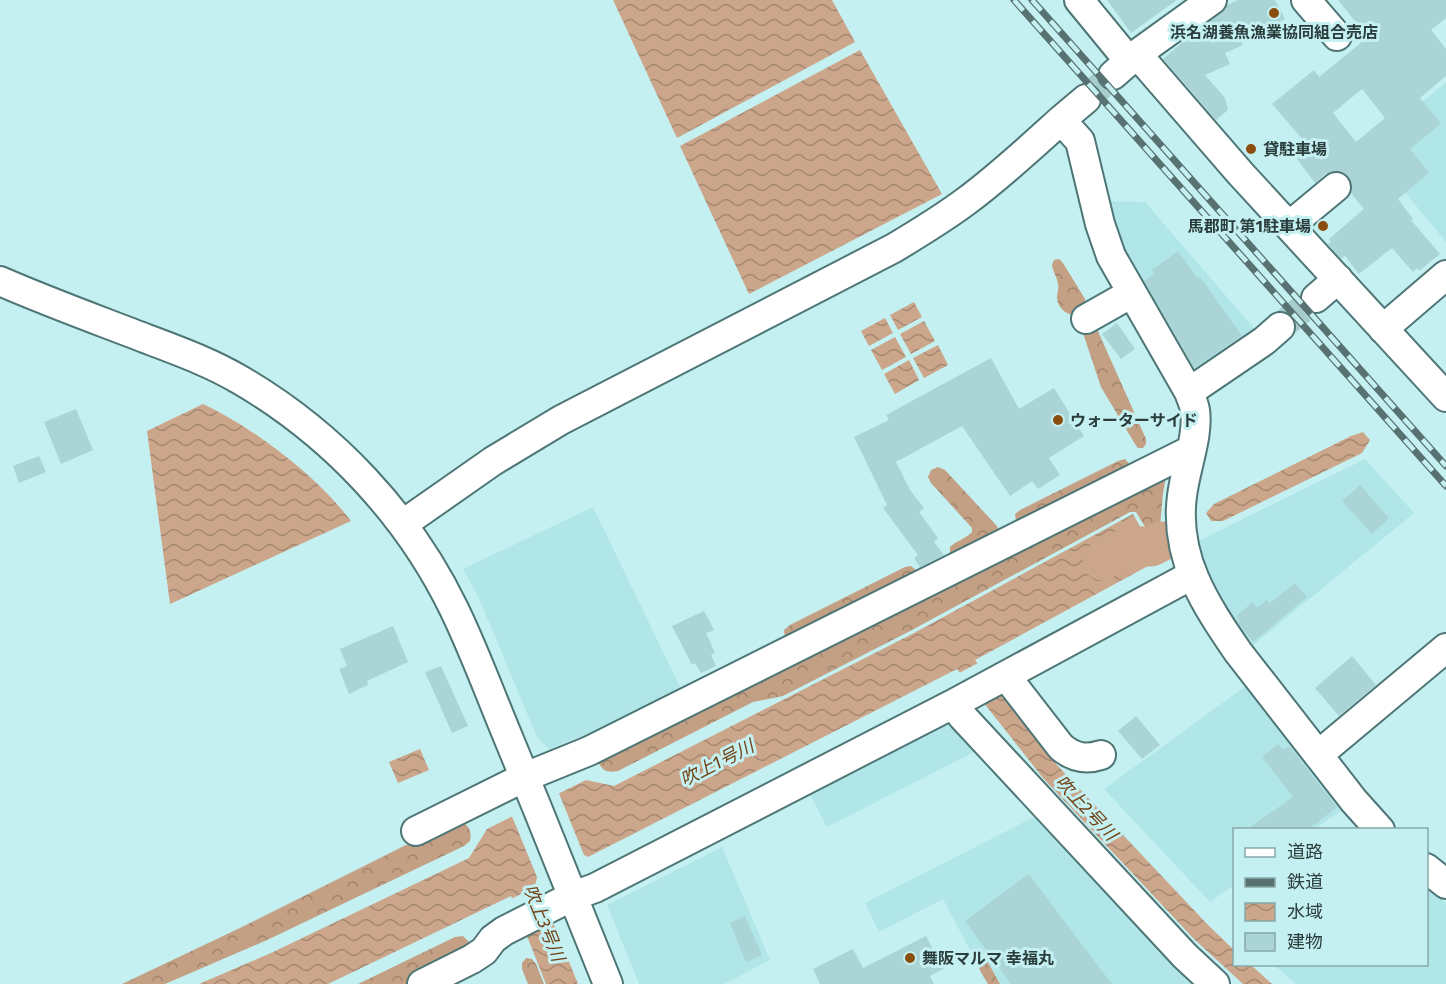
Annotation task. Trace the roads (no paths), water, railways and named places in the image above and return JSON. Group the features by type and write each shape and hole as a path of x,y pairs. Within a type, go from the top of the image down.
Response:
{"street":[{"path":"1079,0 1126,63 1240,173 1440,389"},
{"path":"1126,63 1212,0"},
{"path":"1306,0 1337,36"},
{"path":"403,525 493,461 561,420 919,233 982,189 1086,99"},
{"path":"1061,120 1080,141 1100,224 1111,256 1189,392 1195,408 1193,437 1180,515 1185,554 1192,575 1216,619 1238,652 1354,801 1378,828"},
{"path":"1289,226 1336,187"},
{"path":"1383,329 1446,275"},
{"path":"1316,298 1338,279"},
{"path":"0,281 203,361 241,381 278,404 313,430 375,491 403,525 430,565 454,609 530,789 608,984"},
{"path":"1086,319 1132,293"},
{"path":"1189,392 1264,341 1280,327"},
{"path":"416,831 530,789 589,751 1193,437"},
{"path":"568,885 595,888 962,700 1192,575"},
{"path":"1318,755 1444,654"},
{"path":"1003,678 1068,753 1085,758 1101,755"},
{"path":"962,700 962,716 1185,956 1215,984"},
{"path":"1428,870 1446,884"},
{"path":"422,984 472,959 484,951 493,939 504,931 547,909 568,885"}],"water":[{"path":"613,0 832,0 855,42 677,138"},
{"path":"860,50 942,194 749,294 680,146"},
{"path":"914,302 922,317 898,330 890,315"},
{"path":"885,318 893,333 869,346 861,331"},
{"path":"924,321 935,341 911,354 900,334"},
{"path":"895,337 906,357 882,370 871,350"},
{"path":"938,345 948,365 924,378 913,358"},
{"path":"909,360 919,380 895,394 884,374"},
{"path":"203,404 243,426 283,455 321,487 351,521 170,604 147,431"},
{"path":"1363,432 1370,440 1362,453 1223,521 1211,521 1206,513 1214,504"},
{"path":"1133,514 1159,560 975,660 1057,765 1233,949 1233,966 1252,966 1272,984 1243,984 1194,939 1043,778 957,669 533,885 555,927 578,984 546,984 511,896 328,984 199,984 271,953 469,858 487,829 586,780 614,786 914,633"},
{"path":"420,749 429,770 398,783 389,762"}],"waterway":[{"name":"吹上1号川","path":"1102,561 1131,545 1151,547 1163,541"}],"tunnel":[{"path":"1086,99 1113,75"},
{"path":"1280,327 1316,298"}],"railway":[{"path":"1014,0 1446,486"},
{"path":"1032,0 1446,466"}],"place":[{"name":"浜名湖養魚漁業協同組合売店","path":"1274,13"},
{"name":"貸駐車場","path":"1251,149"},
{"name":"馬郡町 第1駐車場","path":"1323,226"},
{"name":"ウォーターサイド","path":"1058,420"},
{"name":"舞阪マルマ 幸福丸","path":"910,958"}],"water label":[{"name":"吹上2号川","path":"1086,808"},
{"name":"吹上3号川","path":"544,923"}]}
